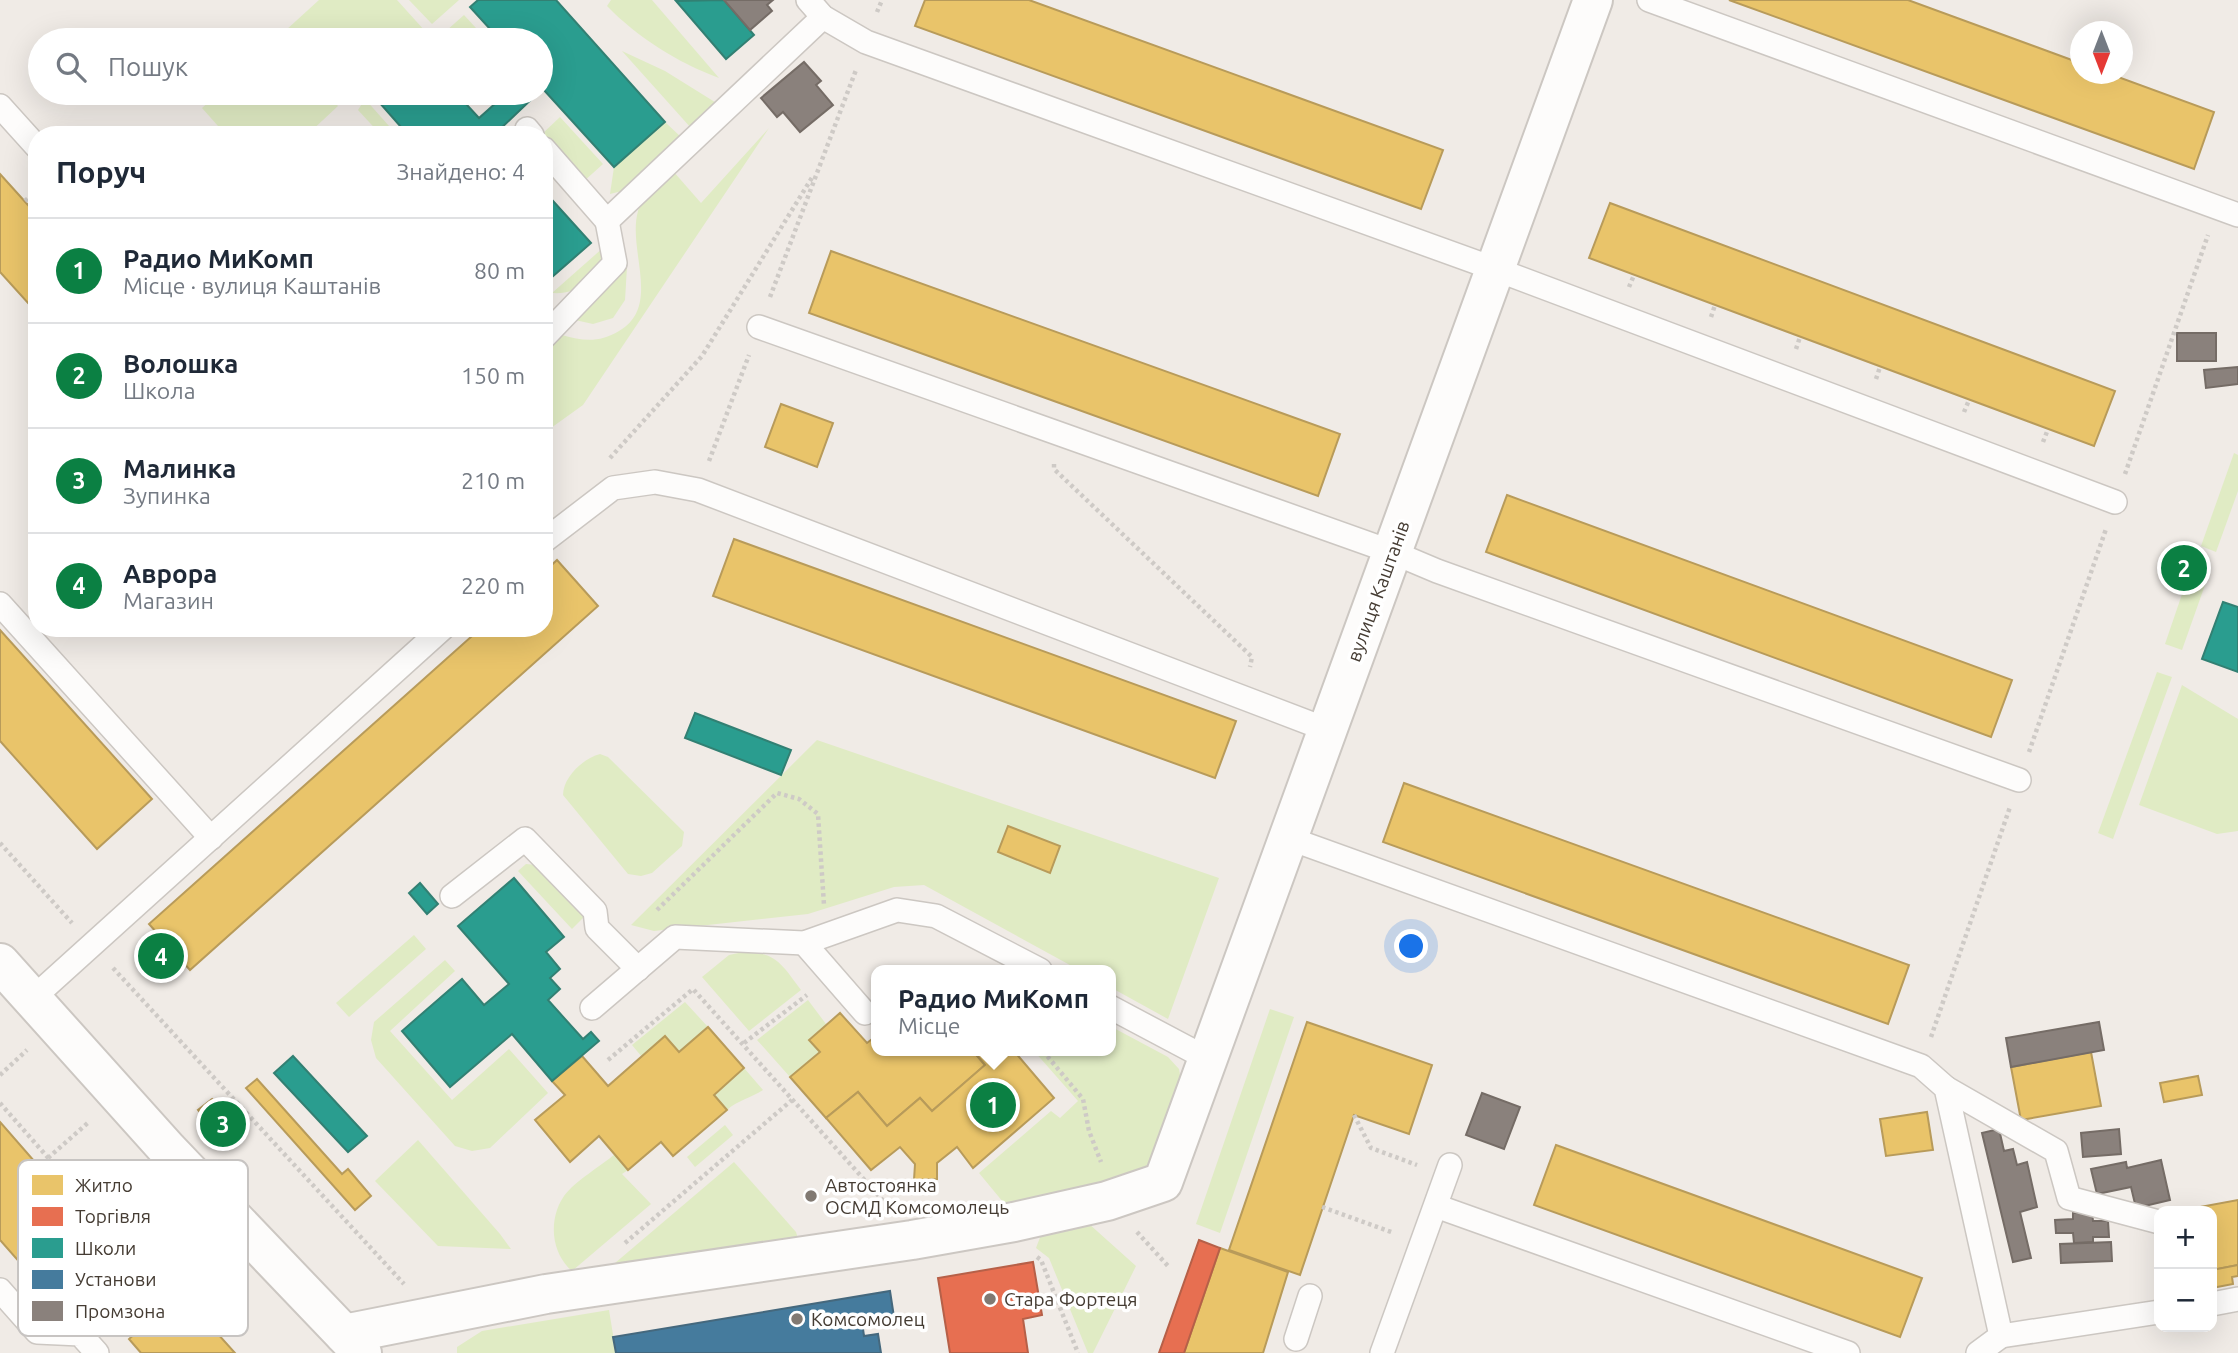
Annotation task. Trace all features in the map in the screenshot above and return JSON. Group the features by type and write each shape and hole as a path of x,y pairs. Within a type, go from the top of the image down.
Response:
{"street":[{"name":"вулиця Каштанів","path":"1107,1201 1163,1182 1593,0"},
{"path":"0,963 180,1160"},
{"path":"248,1233 353,1344 433,1316 546,1294 912,1240 1014,1222 1107,1201"}],"lane":[{"path":"1649,0 2228,211"},
{"path":"607,221 816,9 866,42 1495,269 2115,502"},
{"path":"0,106 28,137"},
{"path":"553,159 607,221 615,263 553,328"},
{"path":"759,327 1392,552 2019,780"},
{"path":"553,534 613,488 655,482 698,491 1328,730"},
{"path":"0,604 28,635"},
{"path":"30,637 211,838"},
{"path":"32,999 433,637"},
{"path":"1288,838 1920,1066 1946,1088 2056,1151 2069,1198 2154,1221"},
{"path":"452,896 526,839 595,911 597,928 638,969"},
{"path":"592,1008 675,937 811,940 897,911 936,916 1030,965"},
{"path":"811,940 832,975 865,1013"},
{"path":"1116,1010 1208,1059"},
{"path":"1946,1088 2001,1336"},
{"path":"1382,1353 1448,1171"},
{"path":"1436,1206 1848,1353"},
{"path":"0,1290 18,1310"},
{"path":"1296,1339 1310,1296"},
{"path":"2217,1303 2238,1299"},
{"path":"1978,1353 2001,1336 2154,1313"},
{"path":"82,1336 97,1353"}],"path":[{"path":"698,491 882,0"},
{"path":"609,459 702,356 819,167"},
{"path":"24,201 28,198"},
{"path":"1920,1066 2115,502 2228,211"},
{"path":"1053,431 1054,469 1252,657 1244,699"},
{"path":"617,948 777,793 799,799 818,814 824,907 811,940"},
{"path":"0,843 433,1316"},
{"path":"744,1043 832,975"},
{"path":"608,1060 693,989 906,1227 912,1240"},
{"path":"0,1075 28,1050"},
{"path":"1047,1056 1083,1099 1089,1131 1100,1154 1107,1201"},
{"path":"615,1251 792,1100"},
{"path":"0,1103 48,1158 91,1120"},
{"path":"1353,1115 1371,1148 1448,1171"},
{"path":"1322,1207 1423,1243"},
{"path":"1014,1222 1029,1251 1041,1260 1078,1353"}],"green space":[{"path":"319,0 397,0 422,28 288,28"},
{"path":"409,0 459,0 432,24"},
{"path":"611,0 652,0 719,78 688,65 645,38 607,6"},
{"path":"464,15 476,28 449,28"},
{"path":"622,51 665,71 718,104 691,128"},
{"path":"205,105 338,106 317,126 218,126 202,108"},
{"path":"361,105 370,105 389,126 373,126 358,110"},
{"path":"560,117 603,164 583,182 553,149 553,126 550,126"},
{"path":"665,122 682,138 630,185 622,191 610,194 614,167"},
{"path":"769,128 583,405 553,427 553,343 562,335 591,340 605,338 632,320 639,307 641,292 636,226 638,211 644,200 673,171 701,203"},
{"path":"604,247 598,266 587,281 572,291 553,292"},
{"path":"627,267 625,300 613,318 593,324 575,320"},
{"path":"2234,453 2238,455 2238,491 2216,552 2201,546"},
{"path":"2193,562 2211,568 2182,650 2165,644"},
{"path":"2157,672 2172,677 2113,839 2098,833"},
{"path":"2182,685 2238,719 2238,831 2217,834 2139,805"},
{"path":"817,740 1219,878 1168,1019 1116,990 1116,965 1070,965 924,885 894,887 808,914 654,931 631,925"},
{"path":"600,754 608,757 684,832 682,846 652,873 641,876 628,874 563,795 570,775 587,760"},
{"path":"526,864 537,865 585,916 572,929 518,871"},
{"path":"414,935 426,949 349,1017 336,1003"},
{"path":"743,952 771,957 783,967 801,990 749,1031 702,977 729,955"},
{"path":"445,960 455,971 390,1031 452,1100 509,1049 548,1093 490,1148 472,1151 455,1146 376,1058 371,1040 374,1022"},
{"path":"808,1000 826,1024 809,1039 820,1052 790,1077 757,1040"},
{"path":"685,1002 708,1027 679,1052 665,1037 642,1057 632,1045"},
{"path":"1270,1009 1294,1017 1220,1233 1196,1224"},
{"path":"1116,1029 1168,1057 1179,1069 1182,1086 1158,1150 1145,1168 1129,1176 1008,1208 979,1173 1051,1111 1060,1118 1078,1101 1038,1056 1116,1056"},
{"path":"744,1068 763,1090 727,1110 714,1095"},
{"path":"725,1125 733,1135 695,1167 687,1157"},
{"path":"418,1140 511,1249 438,1246 375,1181"},
{"path":"615,1154 628,1170 622,1174 651,1204 572,1271 560,1255 554,1235 559,1205 575,1185"},
{"path":"734,1162 796,1232 798,1239 608,1269"},
{"path":"1088,1223 1136,1266 1093,1353 1088,1353 1049,1258 1036,1248 1044,1227"},
{"path":"609,1310 616,1353 457,1353 457,1347 482,1331"}],"building: Житло":[{"path":"925,0 1029,0 1443,150 1421,209 915,26"},
{"path":"1729,0 1908,0 2070,59 2070,84 2133,82 2214,112 2194,169"},
{"path":"0,174 28,205 28,303 0,272"},
{"path":"1610,203 2115,391 2094,446 1589,258"},
{"path":"831,251 1340,434 1318,496 809,313"},
{"path":"781,404 833,423 817,467 765,447"},
{"path":"1507,495 2012,680 1991,737 1486,552"},
{"path":"734,539 1236,721 1215,778 713,596"},
{"path":"557,560 598,606 190,970 149,924 471,637 553,637 553,564"},
{"path":"0,630 152,799 97,849 0,741"},
{"path":"1404,783 1909,965 1888,1024 1383,842"},
{"path":"1008,826 1060,846 1050,873 998,852"},
{"path":"840,1013 867,1043 871,1040 871,1056 977,1056 985,1065 932,1111 920,1098 887,1126 858,1092 826,1118 790,1077 820,1052 809,1040"},
{"path":"1307,1022 1432,1065 1409,1134 1354,1115 1300,1275 1229,1250"},
{"path":"708,1027 744,1068 714,1095 727,1110 673,1156 661,1142 628,1170 599,1136 570,1162 535,1120 565,1095 552,1081 582,1056 608,1086 665,1036 679,1052"},
{"path":"2091,1052 2101,1106 2021,1120 2011,1067"},
{"path":"977,1056 1018,1056 1054,1098 973,1168 957,1147 937,1163 937,1179 914,1180 915,1164 900,1147 871,1170 826,1118 858,1092 887,1126 920,1098 932,1111 985,1065"},
{"path":"2198,1076 2202,1095 2164,1102 2160,1083"},
{"path":"257,1079 342,1174 348,1169 371,1196 355,1210 246,1088"},
{"path":"212,1099 245,1136 231,1148 198,1110"},
{"path":"1927,1112 1933,1150 1886,1156 1880,1119"},
{"path":"0,1122 33,1160 18,1160 18,1260 0,1240"},
{"path":"1556,1145 1922,1278 1900,1337 1534,1205"},
{"path":"2238,1200 2238,1265 2217,1269 2217,1206 2206,1206"},
{"path":"1220,1248 1288,1272 1263,1353 1184,1353"},
{"path":"2238,1265 2238,1276 2232,1277 2233,1284 2217,1287 2217,1269"},
{"path":"132,1336 220,1336 235,1353 141,1353 129,1339"}],"building: Торгівля":[{"path":"1199,1240 1220,1248 1184,1353 1159,1353"},
{"name":"Стара Фортеця","path":"1033,1262 1042,1315 1023,1319 1028,1353 950,1353 938,1278"}],"building: Школи":[{"path":"478,0 556,0 665,122 614,167 553,100 553,28 489,28 470,7"},
{"path":"724,0 754,35 726,59 676,1"},
{"path":"382,105 467,105 479,118 494,105 525,105 503,126 400,126"},
{"path":"553,201 591,243 553,276"},
{"path":"2223,602 2238,607 2238,672 2202,659"},
{"path":"695,713 791,750 781,775 685,738"},
{"path":"514,878 564,937 546,952 560,969 550,978 560,989 548,1000 583,1039 591,1032 599,1041 552,1081 512,1034 450,1087 402,1031 462,979 484,1005 509,984 458,926"},
{"path":"420,883 438,904 427,914 409,893"},
{"path":"293,1056 367,1136 348,1152 274,1073"}],"building: Установи":[{"name":"Комсомолец","path":"890,1291 894,1317 862,1322 864,1336 878,1334 881,1353 616,1353 613,1337"}],"building: Промзона":[{"path":"724,0 773,0 767,5 772,11 750,30"},
{"path":"804,62 821,81 816,85 833,105 800,132 783,112 777,117 761,98"},
{"path":"2177,333 2216,333 2216,361 2177,361"},
{"path":"2238,367 2238,384 2206,388 2204,370"},
{"path":"2099,1022 2104,1050 2011,1067 2006,1038"},
{"path":"1482,1093 1520,1107 1504,1149 1466,1135"},
{"path":"1999,1129 2004,1151 2013,1149 2017,1165 2027,1162 2037,1207 2020,1212 2031,1258 2013,1262 1982,1133"},
{"path":"2119,1129 2121,1154 2083,1157 2081,1133"},
{"path":"2161,1160 2170,1200 2136,1208 2131,1187 2097,1194 2091,1169 2126,1162 2127,1168"},
{"path":"2092,1212 2093,1221 2108,1221 2109,1237 2093,1237 2093,1242 2074,1243 2073,1233 2056,1233 2055,1220 2073,1219 2073,1213"},
{"path":"2111,1242 2112,1261 2061,1263 2060,1244"}],"place":[{"name":"Волошка","path":"2184,568"},
{"name":"Аврора","path":"161,956"},
{"name":"Радио МиКомп","path":"993,1105"},
{"name":"Малинка","path":"223,1124"},
{"name":"Автостоянка ОСМД Комсомолець","path":"811,1196"},
{"name":"Стара Фортеця","path":"990,1299"},
{"name":"Комсомолец","path":"797,1319"}]}
